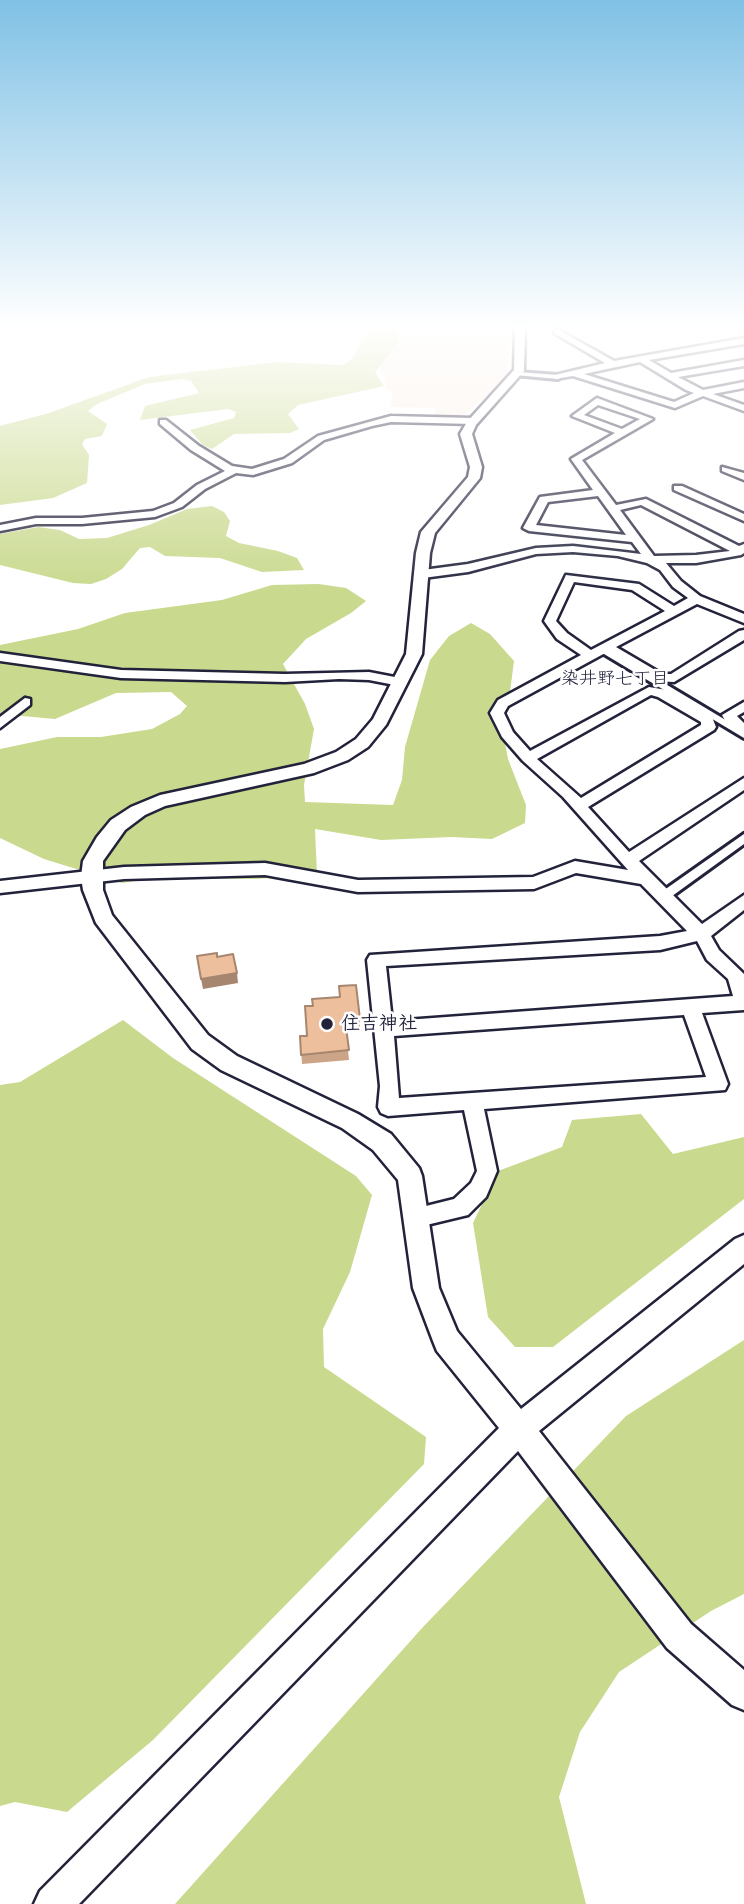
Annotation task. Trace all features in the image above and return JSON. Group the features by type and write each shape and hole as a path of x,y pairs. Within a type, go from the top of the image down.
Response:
{"street":[{"path":"478,416 466,434 476,467 474,478 428,532 423,554 414,654 380,721 362,743 342,756 308,769 160,801 138,811 118,825 104,842 93,861 91,877 103,918 200,1042 229,1063 350,1121 382,1142 410,1176 418,1217 426,1288 447,1341 519,1429 679,1636 744,1693"},
{"path":"577,416 623,433"},
{"path":"639,416 648,419 576,459 651,560 664,567 677,584 696,599 744,619"},
{"path":"163,422 195,448 234,470 263,471 306,451 321,438 370,423 391,419 473,421"},
{"path":"726,469 744,477"},
{"path":"0,528 36,521 82,521 155,514 178,505 201,487 234,470"},
{"path":"678,488 744,519"},
{"path":"601,492 544,499 529,528 636,539"},
{"path":"613,509 642,501 742,549"},
{"path":"423,574 468,568 536,551 573,550 651,560 696,559 742,549"},
{"path":"674,611 635,587 570,579 550,621 562,636 659,678 674,678 744,634"},
{"path":"385,1029 744,1002 736,976 713,955 701,934 580,805 528,758 507,734 497,713 503,703 696,599"},
{"path":"600,651 744,735"},
{"path":"0,657 121,674 285,678 349,675 400,681"},
{"path":"528,758 649,691 662,693 707,720 709,727 580,805"},
{"path":"0,724 25,702"},
{"path":"744,706 729,715 733,723 744,729"},
{"path":"629,860 744,783"},
{"path":"664,896 744,838"},
{"path":"0,887 91,877 265,869 358,886 534,883 575,867 648,879"},
{"path":"691,1007 718,1084 388,1107 390,1086 376,960 660,943 701,934 744,901"},
{"path":"418,1217 460,1208 480,1190 487,1171 472,1101"},
{"path":"53,1904 519,1429 744,1248"}],"green space":[{"path":"38,416 95,416 107,424 102,436 85,439 82,444 89,455 87,483 53,498 0,505 0,426"},
{"path":"141,416 173,416 140,420"},
{"path":"235,416 289,416 299,429 290,433 234,434 212,449 203,445 190,430"},
{"path":"212,506 224,512 230,521 226,536 239,543 297,558 304,570 262,572 220,558 165,556 150,547 140,548 122,569 91,584 73,583 0,565 0,534 38,527 60,530 79,539 107,538 187,509"},
{"path":"319,584 346,588 366,601 351,613 306,639 283,664 305,704 314,729 304,785 305,802 393,805 402,780 405,747 430,660 449,636 471,623 490,634 514,661 509,700 501,722 508,759 526,805 525,823 492,839 451,837 381,840 315,829 317,875 255,879 155,878 122,883 44,859 0,838 0,749 57,737 101,737 152,729 180,714 187,706 171,692 116,693 55,719 0,714 0,645 78,629 125,613 222,600 272,585"},
{"path":"123,1020 173,1058 356,1176 372,1195 350,1272 323,1329 324,1367 426,1437 424,1464 153,1740 67,1812 15,1802 0,1806 0,1085 20,1082"},
{"path":"641,1114 673,1154 744,1137 744,1199 553,1347 515,1347 488,1317 473,1223 498,1171 562,1147 572,1120"},
{"path":"744,1340 744,1594 711,1611 619,1672 580,1732 559,1797 586,1904 175,1904 423,1627 626,1416"}],"building":[{"path":"217,953 217,957 233,954 237,973 201,979 197,956"},
{"path":"356,985 360,1019 345,1020 349,1050 301,1055 300,1036 307,1036 305,1006 313,1006 312,999 340,997 339,986"}],"place":[{"name":"住吉神社","path":"327,1024"}],"district":[{"name":"染井野七丁目","path":"615,679"}]}
